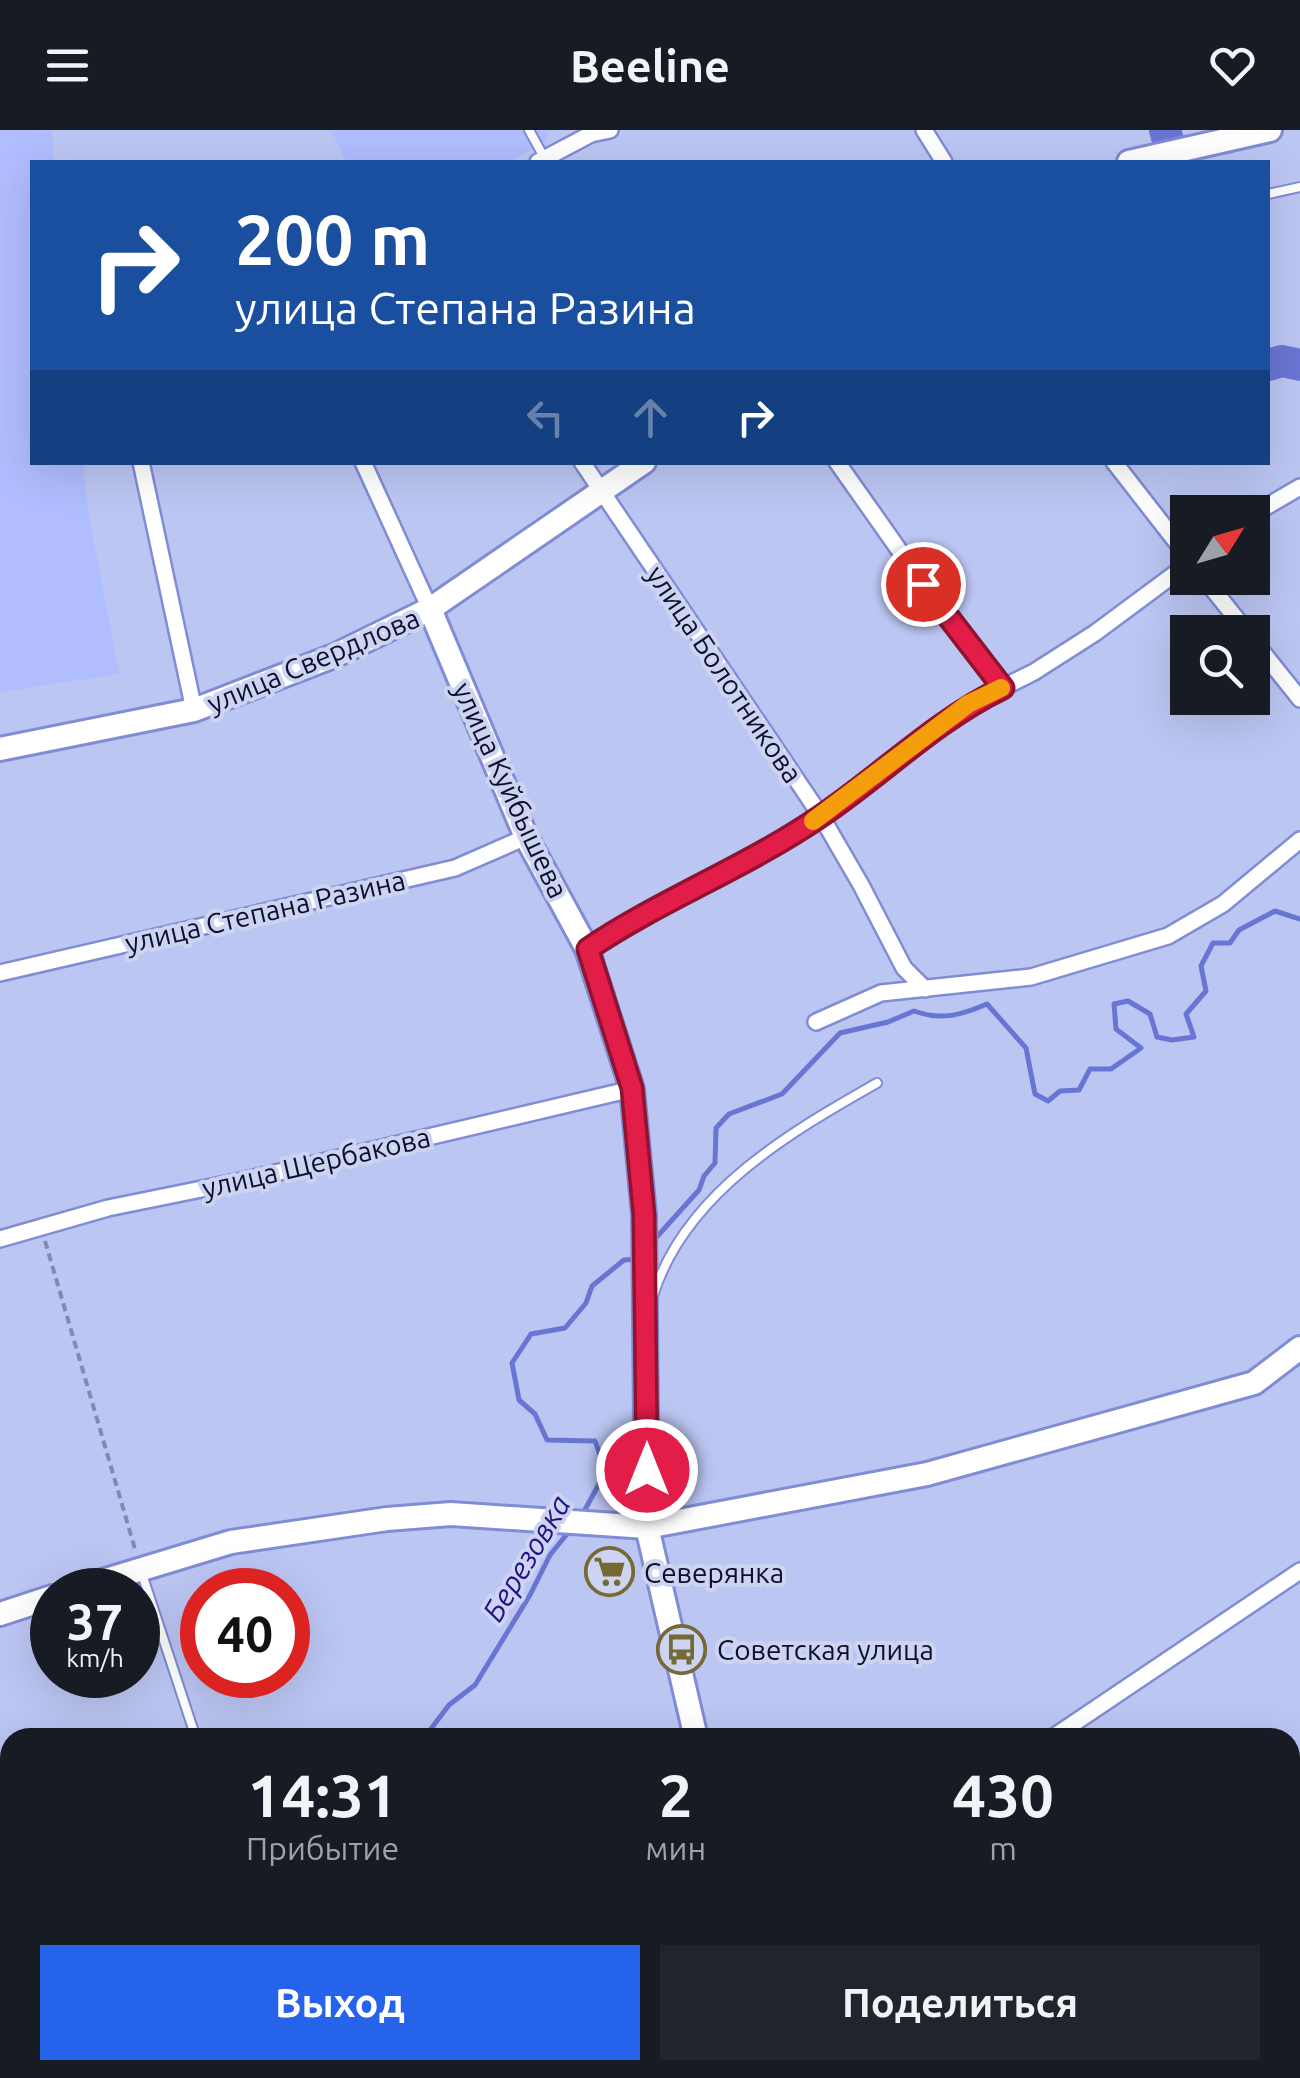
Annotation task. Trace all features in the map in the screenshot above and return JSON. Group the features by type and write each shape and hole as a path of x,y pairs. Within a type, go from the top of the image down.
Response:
{"street":[{"path":"544,160 591,134 610,130"},
{"path":"924,130 943,160"},
{"path":"1136,160 1270,130"},
{"path":"142,465 194,710"},
{"path":"363,465 430,609"},
{"name":"улица Болотникова","path":"584,465 821,816 904,968 925,989"},
{"name":"улица Свердлова","path":"0,750 194,710 334,656 430,609 640,465"},
{"path":"839,465 1003,688"},
{"path":"1116,465 1170,536"},
{"path":"1270,504 1300,487"},
{"path":"588,949 821,816 968,704 1003,688 1095,633 1170,574"},
{"path":"1218,595 1233,615"},
{"name":"улица Куйбышева","path":"430,609 526,838 588,949 632,1088 644,1215 646,1527 694,1728"},
{"path":"1270,662 1300,700"},
{"name":"улица Степана Разина","path":"0,973 454,868 526,838"},
{"path":"816,1022 880,993 1031,977 1168,936 1223,904 1300,840"},
{"name":"улица Щербакова","path":"0,1239 108,1208 241,1181 632,1088"},
{"path":"140,1568 231,1542 386,1519 451,1514 646,1527 927,1474 1198,1401 1254,1382 1300,1348"},
{"path":"1067,1728 1300,1572"},
{"path":"0,1614 30,1604"}],"lane":[{"path":"529,130 542,160"},
{"path":"1270,194 1300,187"},
{"path":"646,1320 663,1265 683,1233 741,1171 815,1118 877,1083"},
{"path":"160,1629 193,1728"}],"path":[{"path":"42,1228 140,1568"}],"shaded area":[{"path":"0,130 52,130 54,160 30,160 30,465 83,465 119,674 0,692"},
{"path":"331,130 550,130 544,144 512,160 345,160"}],"waterway":[{"path":"1165,130 1173,160"},
{"name":"Березовка","path":"1282,361 1300,374"},
{"name":"Березовка","path":"1270,364 1282,361 1300,365"},
{"name":"Березовка","path":"654,1240 699,1190 715,1163 716,1128 729,1114 782,1094 840,1033 888,1022 914,1011 951,1015 987,1004 1026,1048 1035,1094 1048,1101 1060,1091 1079,1090 1090,1069 1111,1069 1141,1048 1116,1029 1114,1004 1128,1001 1150,1014 1157,1037 1194,1037 1186,1014 1206,991 1201,966 1213,943 1230,943 1239,930 1275,911 1300,919"},
{"name":"Березовка","path":"581,1517 606,1471 595,1441 547,1440 535,1414 519,1400 512,1363 531,1334 565,1328 586,1303 592,1286 624,1260 638,1259"},
{"name":"Березовка","path":"432,1728 449,1705 475,1685 550,1555 571,1529"}],"slow traffic":[{"path":"813,821 968,704 1001,688"}],"place":[{"name":"Северянка","path":"609,1572"},
{"name":"Советская улица","path":"682,1649"}],"route":[{"path":"647,1470 644,1215 632,1088 588,949 821,816 968,704 1003,688 923,584"}]}
